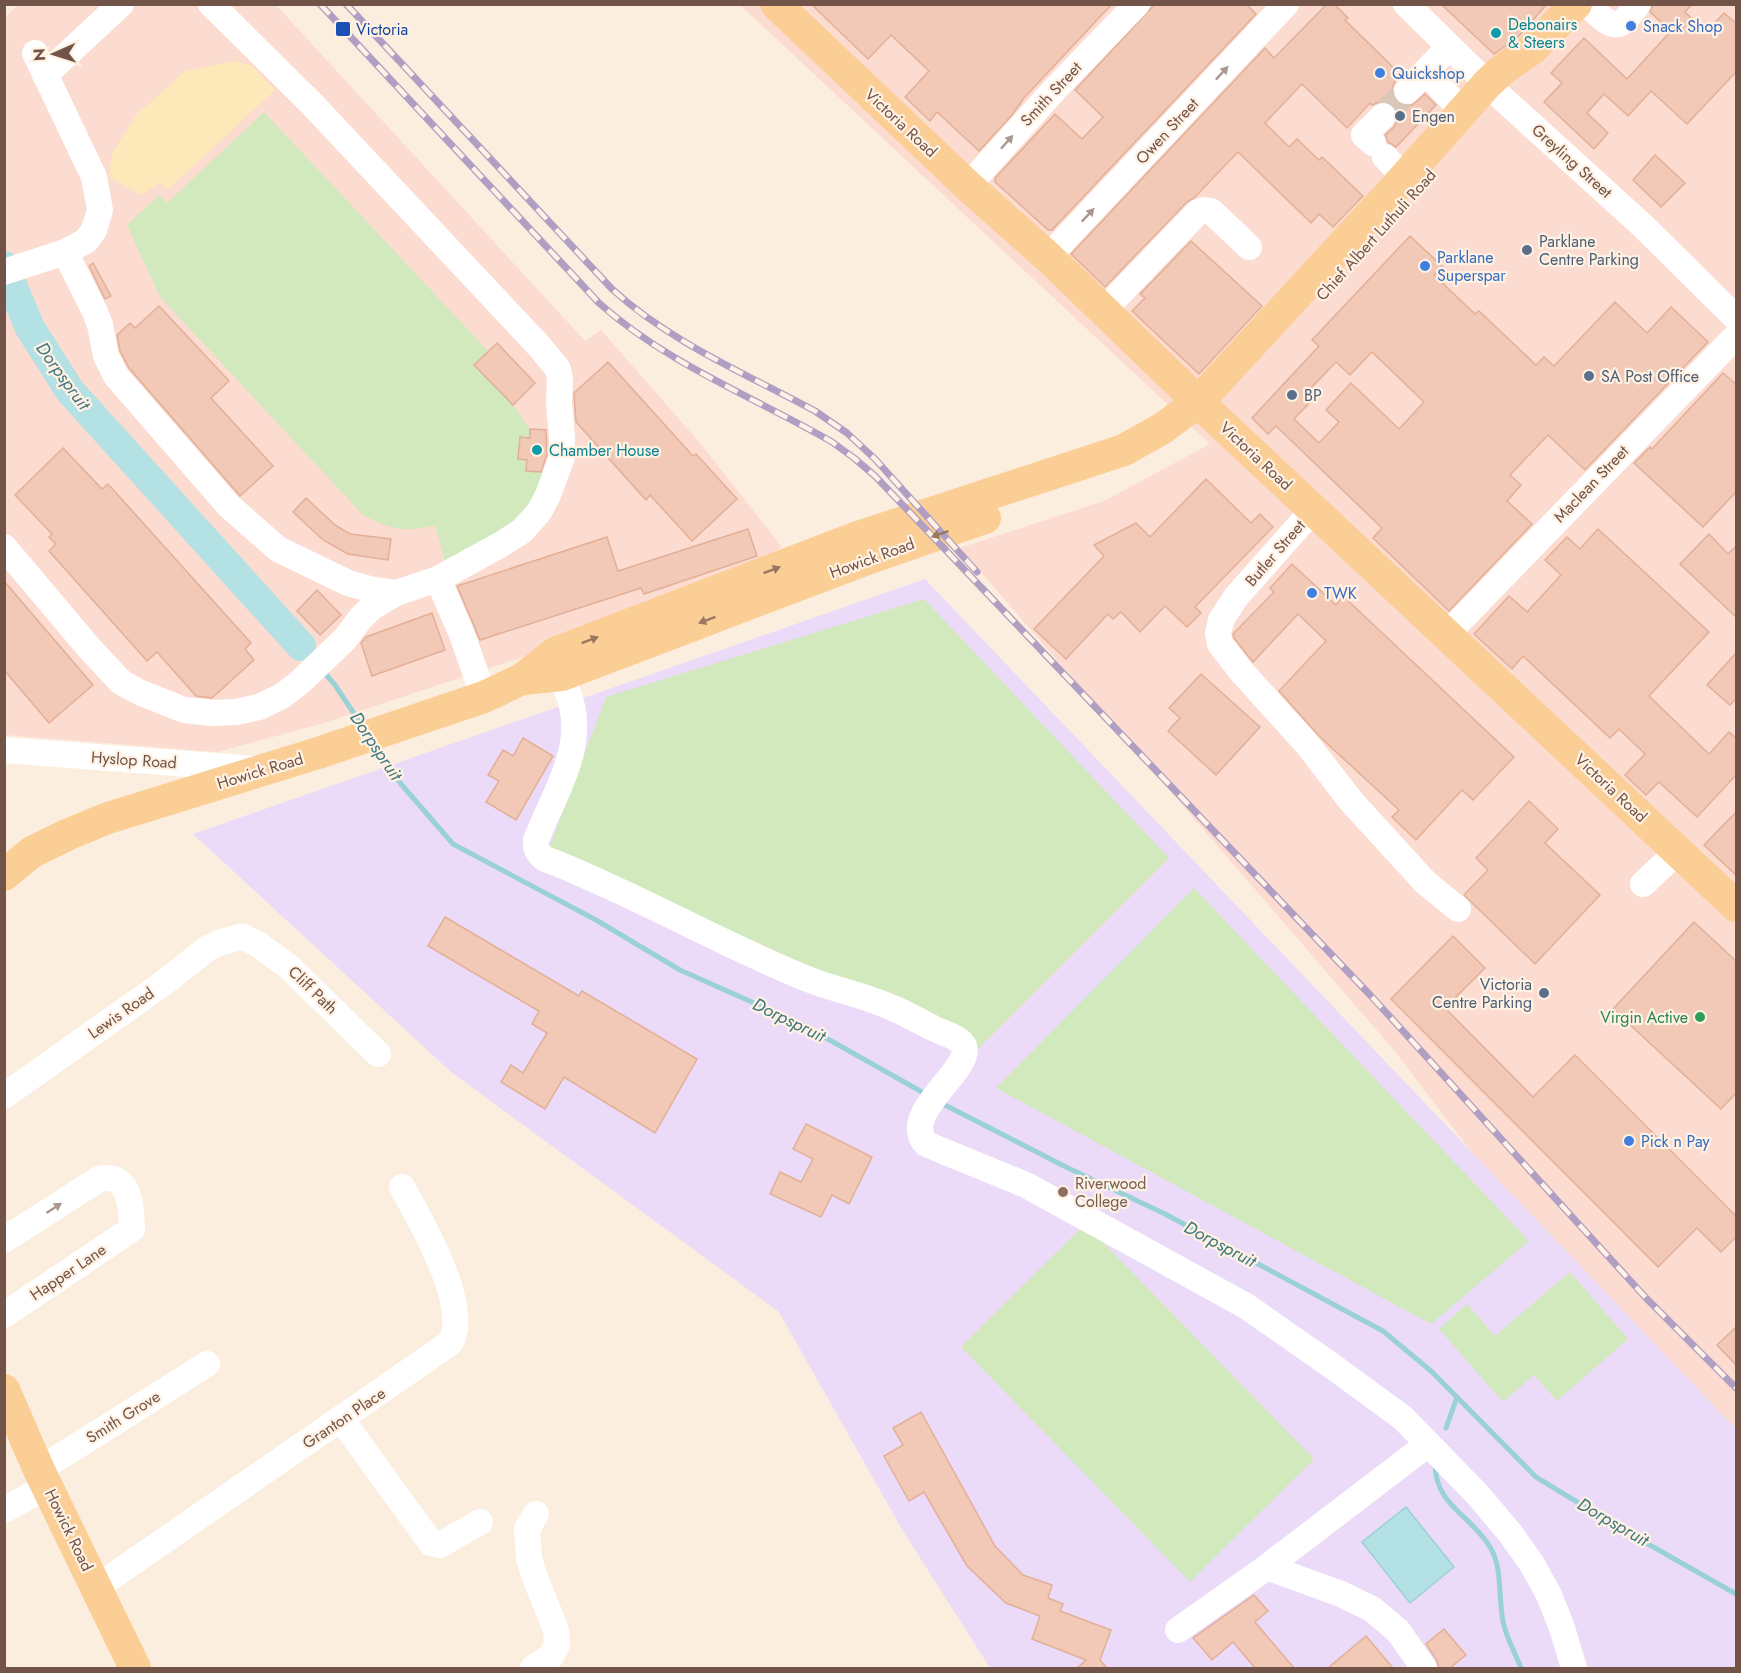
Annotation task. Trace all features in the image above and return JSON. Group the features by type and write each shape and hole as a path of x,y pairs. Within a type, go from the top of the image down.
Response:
{"main road":[{"name":"Victoria Road","path":"776,4 1737,906"},
{"name":"Chief Albert Luthuli Road","path":"1205,408 1408,200 1494,90 1502,70 1532,49 1576,4"},
{"name":"Chief Albert Luthuli Road","path":"1205,408 1387,159 1494,90"},
{"name":"Howick Road","path":"4,875 32,852 108,818 318,753 484,697 558,664 858,549 991,505 1131,467 1173,444 1205,408"},
{"name":"Howick Road","path":"4,1390 43,1478 135,1668"}],"street":[{"path":"4,272 65,252 86,241 94,230 100,210 94,177 40,64 121,4"},
{"path":"4,547 90,649 121,682 139,692 184,710 236,712 259,707 282,696 299,683 345,639 360,619 372,608 396,593 438,579 522,531 539,512 548,495 562,457 558,369 312,104 212,4"},
{"name":"Smith Street","path":"968,186 1063,81 1137,4"},
{"name":"Owen Street","path":"1047,257 1286,4"},
{"name":"Greyling Street","path":"1406,4 1494,90 1642,225 1737,318"},
{"path":"1587,4 1608,22 1614,24 1622,22 1638,4"},
{"path":"1407,91 1449,47"},
{"path":"1425,72 1463,111"},
{"path":"1383,116 1364,135 1387,159"},
{"path":"1103,311 1198,212 1211,211 1249,247"},
{"path":"65,252 95,312 106,356 116,376 229,506 278,549 348,584 396,593"},
{"name":"Maclean Street","path":"1447,634 1737,336"},
{"name":"Butler Street","path":"1313,510 1236,597 1221,620 1218,634 1220,644 1241,671 1307,744 1358,808 1425,882 1458,909"},
{"path":"438,579 461,632 484,697"},
{"path":"558,664 573,708 573,748 536,840 538,853 545,859 649,904 812,981 889,1006 962,1042 964,1048 962,1063 942,1085 923,1115 921,1134 926,1144 1026,1185 1246,1306 1403,1418 1478,1495 1532,1564 1549,1595 1574,1668"},
{"name":"Hyslop Road","path":"4,750 264,769"},
{"path":"1643,884 1678,851"},
{"name":"Cliff Path","path":"240,937 259,945 289,967 378,1054"},
{"name":"Lewis Road","path":"4,1096 165,982 208,948 240,937"},
{"name":"Happer Lane","path":"4,1240 99,1179 107,1177 117,1180 127,1190 132,1213 132,1229 4,1315"},
{"name":"Granton Place","path":"97,1587 450,1343 455,1329 453,1306 444,1271 433,1242 402,1187"},
{"name":"Smith Grove","path":"4,1510 43,1478 207,1364"},
{"path":"341,1419 431,1544 440,1545 480,1522"},
{"path":"1178,1630 1267,1567 1428,1444"},
{"path":"533,1668 551,1656 557,1645 556,1630 529,1558 527,1529 536,1514"},
{"path":"1267,1567 1341,1594 1372,1609 1398,1631 1424,1668"}],"shaded area":[{"path":"18,5 276,5 585,341 601,330 700,443 781,546 758,579 324,723 217,752 5,735 4,18"},
{"path":"740,5 1736,5 1736,1499 1393,1049 960,548 1104,501 1210,444"},
{"name":"Riverwood College","path":"925,579 1736,1429 1736,1668 990,1668 903,1531 779,1312 451,1072 193,834"}],"green space":[{"path":"264,112 488,351 474,365 513,405 530,429 526,471 546,472 518,531 446,565 435,526 415,529 390,527 363,515 160,297 127,225 159,195 167,203"},
{"path":"924,599 1169,858 976,1051 548,851 606,697"},
{"path":"1194,888 1529,1241 1431,1324 996,1088"},
{"path":"1085,1224 1314,1459 1190,1582 961,1347"},
{"path":"1570,1272 1628,1339 1557,1401 1534,1375 1503,1402 1439,1329 1467,1304 1495,1336"}],"sand":[{"path":"235,61 251,65 275,90 169,189 160,183 141,195 109,177 112,154 136,115 185,71"}],"water":[{"path":"1406,1507 1454,1567 1410,1603 1362,1542"}],"building":[{"path":"811,4 1112,4 1024,98 1012,115 979,151 937,112 930,121 905,97 929,71 891,35 868,59"},
{"path":"1155,4 1246,4 1256,14 1052,230 1048,230 995,182 995,178 1055,114 1082,139 1103,117 1075,90"},
{"path":"1327,4 1334,4 1348,18 1345,20 1399,73 1394,78 1396,80 1392,88 1397,102 1404,106 1412,105 1425,94 1436,105 1396,147 1388,142 1385,135 1394,127 1398,119 1393,105 1386,101 1372,105 1370,103 1347,128 1302,84 1265,123 1289,147 1297,139 1319,160 1322,157 1363,196 1333,227 1319,214 1311,223 1238,152 1105,287 1071,254 1265,48 1274,58"},
{"name":"Debonairs & Steers","path":"1441,4 1547,4 1519,36 1494,54"},
{"path":"1653,4 1692,4 1685,12 1706,32 1724,13 1737,24 1737,71 1687,124 1651,91 1628,116 1604,94 1587,113 1608,133 1594,149 1544,102 1562,83 1551,73 1584,38 1627,79 1671,31 1650,12"},
{"path":"1655,155 1685,183 1661,207 1633,180"},
{"path":"1410,236 1443,267 1434,275 1475,314 1479,311 1536,365 1544,357 1554,366 1615,302 1647,333 1671,307 1708,342 1585,470 1548,435 1510,475 1521,485 1507,501 1532,524 1449,611 1373,538 1382,528 1276,426 1268,434 1252,418 1319,346 1312,340","holes":["1372,352 1424,402 1399,429 1351,383 1326,410 1339,422 1319,443 1294,419 1319,393 1312,387 1336,362 1350,375"]},
{"path":"1191,241 1262,306 1199,374 1132,311 1145,298 1140,294"},
{"path":"93,263 111,296 105,299 89,266"},
{"path":"159,306 229,381 211,398 273,466 240,496 129,368 120,351 117,335 130,323 135,328"},
{"path":"497,343 535,383 513,405 474,365"},
{"path":"608,362 693,456 696,454 737,499 692,541 650,495 646,500 576,422 574,393"},
{"path":"1723,373 1737,385 1737,491 1703,527 1634,463 1650,447 1652,449"},
{"name":"Chamber House","path":"530,429 546,430 547,454 541,472 526,471 527,460 518,459 520,437 530,438"},
{"path":"63,448 102,489 108,484 251,643 245,649 254,660 212,698 196,696 157,652 147,661 49,551 56,544 49,537 52,534 15,495"},
{"path":"1206,479 1251,523 1260,514 1273,527 1195,607 1201,613 1187,627 1165,606 1140,632 1121,612 1113,619 1108,614 1066,659 1034,629 1104,556 1094,545 1136,523 1150,537"},
{"path":"306,498 335,525 350,534 391,539 388,560 348,554 323,540 293,512"},
{"path":"748,529 757,556 644,594 641,588 480,640 457,586 607,537 618,571"},
{"path":"1598,529 1709,632 1649,696 1709,754 1729,732 1737,739 1737,774 1697,817 1659,782 1646,795 1625,775 1645,754 1619,729 1610,738 1523,656 1512,669 1474,634 1509,596 1527,612 1561,575 1545,560 1567,537 1580,549"},
{"path":"1709,534 1728,554 1737,545 1737,618 1680,564"},
{"path":"1292,564 1336,605 1343,596 1514,757 1473,800 1462,790 1416,840 1392,817 1399,810 1319,736 1279,691 1326,641 1298,614 1253,662 1234,638 1233,634 1274,592 1270,588"},
{"path":"4,581 93,685 49,723 4,670"},
{"path":"317,590 341,615 320,635 297,611"},
{"path":"432,613 445,650 372,676 361,643 366,637"},
{"path":"1737,652 1737,698 1730,705 1707,685"},
{"path":"1201,674 1260,727 1216,775 1168,731 1180,718 1169,708"},
{"path":"523,738 553,756 516,820 486,802 499,781 488,775 503,750 513,756"},
{"path":"1529,801 1558,829 1545,843 1600,895 1535,964 1464,895 1488,870 1476,858"},
{"path":"1737,811 1737,876 1704,845"},
{"path":"445,917 579,996 582,991 697,1059 655,1133 564,1077 545,1109 501,1082 511,1065 523,1073 547,1033 532,1024 539,1011 428,946"},
{"path":"1694,922 1737,962 1737,1092 1721,1109 1613,1009"},
{"path":"1453,936 1485,968 1445,1008 1533,1097 1575,1055 1737,1217 1737,1236 1721,1252 1697,1228 1658,1267 1391,999"},
{"path":"806,1124 872,1157 849,1204 832,1195 821,1217 770,1194 780,1172 801,1182 813,1159 793,1149"},
{"path":"1737,1326 1737,1366 1717,1345"},
{"path":"921,1412 995,1546 1023,1575 1052,1585 1048,1598 1063,1604 1060,1611 1111,1630 1100,1660 1107,1668 1077,1668 1086,1660 1032,1639 1040,1616 1006,1603 967,1566 924,1492 909,1501 884,1456 903,1445 893,1428"},
{"path":"1254,1595 1268,1611 1255,1622 1294,1668 1255,1668 1233,1642 1212,1660 1193,1638"},
{"path":"1444,1629 1466,1655 1450,1668 1439,1668 1426,1644"},
{"path":"1366,1636 1393,1668 1328,1668"}],"waterway":[{"name":"Dorpspruit","path":"4,266 30,328 70,391 301,646"},
{"name":"Dorpspruit","path":"301,646 313,659"},
{"name":"Dorpspruit","path":"323,671 363,727"},
{"name":"Dorpspruit","path":"375,745 401,784 453,844 596,920 680,970 803,1025 929,1096"},
{"name":"Dorpspruit","path":"939,1102 1066,1167 1165,1214 1383,1331 1431,1371 1536,1477 1736,1594"},
{"path":"1446,1428 1457,1397"},
{"path":"1435,1465 1441,1491 1474,1526 1494,1555 1499,1574 1504,1627 1521,1668"}],"tunnel":[{"path":"1383,116 1407,91"}],"railway":[{"path":"320,4 599,303 653,344 682,362 832,442 875,476 1372,997 1646,1298 1736,1388"},
{"path":"346,4 612,289 658,325 684,341 815,411 847,433 875,459 977,572"}],"place":[{"name":"Snack Shop","path":"1631,26"},
{"name":"Victoria","path":"343,29"},
{"name":"Debonairs & Steers","path":"1496,33"},
{"name":"Quickshop","path":"1380,73"},
{"name":"Engen","path":"1400,116"},
{"name":"Parklane Centre Parking","path":"1527,250"},
{"name":"Parklane Superspar","path":"1425,266"},
{"name":"SA Post Office","path":"1589,376"},
{"name":"BP","path":"1292,395"},
{"name":"Chamber House","path":"537,450"},
{"name":"TWK","path":"1312,593"},
{"name":"Victoria Centre Parking","path":"1544,993"},
{"name":"Virgin Active","path":"1700,1017"},
{"name":"Pick n Pay","path":"1629,1141"},
{"name":"Riverwood College","path":"1063,1192"}]}
